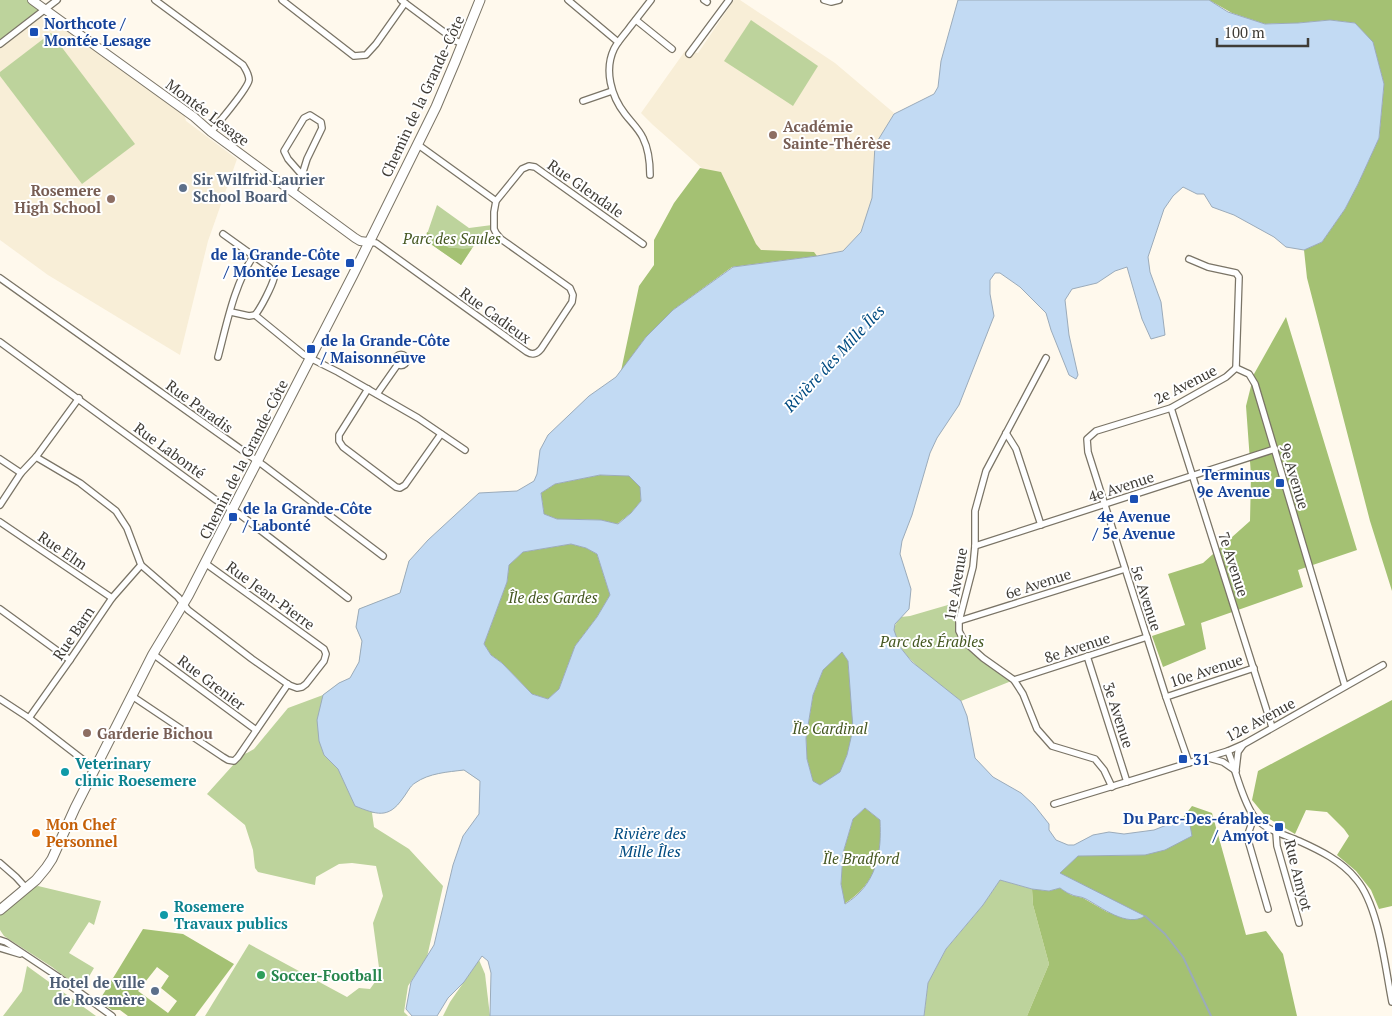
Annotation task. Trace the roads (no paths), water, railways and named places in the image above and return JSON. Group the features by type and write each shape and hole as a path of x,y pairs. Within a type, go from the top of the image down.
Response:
{"main road":[{"name":"Chemin de la Grande-Côte","path":"0,910 39,877 52,858 153,654 205,563 311,358 436,107 480,0"}],"street":[{"name":"Montée Lesage","path":"32,0 194,117 211,132 360,241 368,242"},
{"path":"0,44 57,0"},
{"path":"155,0 243,65 247,71 248,83 211,132"},
{"path":"282,0 354,56 366,55 376,44 403,2 456,41 463,44"},
{"path":"650,175 650,159 645,141 620,106 612,91 610,62 618,42 651,0"},
{"path":"689,54 729,0"},
{"path":"824,0 831,2 839,0"},
{"path":"572,1 618,42"},
{"path":"636,20 672,49"},
{"path":"583,101 612,91"},
{"path":"293,192 302,176 307,159 322,128 321,122 310,115 304,118 284,151 302,176"},
{"path":"417,144 496,200"},
{"name":"Rue Glendale","path":"496,200 522,169 527,166 533,167 643,244"},
{"name":"Rue Cadieux","path":"368,242 376,243 527,352 536,354 572,302 573,293 570,288 499,237 494,226 496,200"},
{"path":"223,234 271,268 274,276 255,315 246,316 231,312"},
{"path":"218,357 242,275 254,255"},
{"path":"1189,260 1208,267 1236,273 1240,277 1236,368"},
{"name":"Rue Paradis","path":"0,278 282,479 383,556"},
{"path":"255,315 304,355 338,372 418,418 465,450"},
{"name":"Rue Labonté","path":"0,342 216,500 239,514 348,598"},
{"name":"1re Avenue","path":"1046,358 986,470 975,511 973,567 959,621 959,630 964,641 983,658 1014,680 1023,694 1037,729 1052,746 1095,759 1104,770 1112,787"},
{"path":"377,394 398,364"},
{"name":"2e Avenue","path":"1087,439 1096,431 1171,408 1226,377 1236,368"},
{"name":"9e Avenue","path":"1236,368 1249,374 1255,384 1345,686"},
{"path":"368,389 339,435 339,441 343,447 396,487 402,487 406,484 441,434"},
{"path":"0,505 21,473 36,457 79,398"},
{"name":"7e Avenue","path":"1171,408 1272,727"},
{"path":"1006,433 1016,449 1041,525"},
{"name":"5e Avenue","path":"1087,439 1088,452 1104,504 1189,763"},
{"name":"4e Avenue","path":"975,546 1274,449"},
{"path":"36,457 80,483 116,511 127,528 141,565 178,597 188,610 288,684 234,761 223,757 132,696"},
{"path":"0,459 21,473"},
{"name":"Rue Elm","path":"0,522 112,598"},
{"name":"Rue Jean-Pierre","path":"205,563 322,647 326,652 325,659 306,684 297,688 288,684"},
{"name":"Rue Barn","path":"29,718 112,598 141,565"},
{"name":"6e Avenue","path":"959,621 1125,569"},
{"path":"0,608 70,660"},
{"name":"8e Avenue","path":"1014,680 1147,637"},
{"name":"Rue Grenier","path":"153,654 256,730"},
{"name":"3e Avenue","path":"1087,656 1127,782"},
{"name":"12e Avenue","path":"1054,804 1228,751 1244,744 1383,665"},
{"name":"10e Avenue","path":"1166,697 1254,668"},
{"path":"0,699 29,718 95,769"},
{"path":"1236,771 1238,752 1244,744"},
{"path":"1228,751 1246,802 1254,817 1276,833 1298,841 1334,859 1358,881 1373,910 1392,1002"},
{"path":"1208,757 1223,762 1236,771"},
{"path":"1254,817 1248,834 1248,840 1268,909"},
{"name":"Rue Amyot","path":"1276,833 1277,846 1299,923"},
{"path":"0,863 16,876 26,888"},
{"path":"0,934 3,941 57,976 112,1016"},
{"path":"0,948 27,956"}],"water":[{"name":"Rivière des Mille Îles","path":"958,0 1209,0 1228,12 1265,24 1330,20 1355,23 1373,42 1384,84 1379,138 1345,209 1322,242 1304,250 1286,247 1274,237 1234,215 1212,207 1204,194 1197,194 1183,187 1173,196 1164,209 1148,257 1150,272 1161,302 1165,335 1151,339 1142,319 1127,267 1115,271 1097,283 1072,289 1065,300 1069,335 1078,375 1076,379 1069,375 1046,313 1020,287 1000,273 995,273 990,280 990,294 994,316 959,405 937,438 930,453 912,515 902,541 900,554 911,589 909,609 895,624 894,630 900,647 912,662 961,701 967,716 975,758 993,777 1021,793 1034,805 1049,824 1049,830 1056,840 1068,845 1074,845 1093,835 1109,832 1124,834 1154,830 1182,819 1188,820 1192,836 1165,850 1145,855 1078,856 1060,873 1145,916 1138,919 1130,920 1114,915 1084,898 1072,895 1060,888 1049,891 1032,889 1000,880 983,905 946,949 928,983 924,1016 490,1016 491,973 488,961 482,956 464,982 448,998 437,1016 412,1016 406,1009 411,982 434,945 453,865 463,836 479,814 480,781 464,770 439,774 426,777 413,784 397,805 387,812 375,813 355,806 338,769 324,755 319,741 317,720 323,695 339,683 350,678 359,662 362,641 356,627 359,609 400,593 409,561 428,540 479,493 517,491 534,481 537,474 540,450 548,435 589,396 616,377 646,337 673,310 733,267 843,251 861,232 872,198 875,145 894,114 934,94 938,87 941,61","holes":["600,475 629,476 640,487 641,501 618,524 601,520 557,519 544,514 541,493 555,484","571,544 586,548 597,554 610,595 597,617 575,646 559,689 548,699 532,694 502,663 491,655 484,644 507,582 509,565 523,552","842,652 848,661 853,729 847,755 840,772 820,785 813,781 807,759 806,738 813,695 823,670","865,808 880,820 880,845 875,868 870,878 864,888 845,904 841,884 843,853 853,819"]}],"waterway":[{"path":"1145,916 1165,934 1183,957 1211,1016"}],"place":[{"name":"Northcote / Montée Lesage","path":"34,32"},
{"name":"Académie Sainte-Thérèse","path":"773,135"},
{"name":"Sir Wilfrid Laurier School Board","path":"183,188"},
{"name":"Rosemere High School","path":"111,199"},
{"name":"de la Grande-Côte / Montée Lesage","path":"350,263"},
{"name":"de la Grande-Côte / Maisonneuve","path":"311,349"},
{"name":"Terminus 9e Avenue","path":"1280,483"},
{"name":"4e Avenue / 5e Avenue","path":"1134,499"},
{"name":"de la Grande-Côte / Labonté","path":"233,517"},
{"name":"Garderie Bichou","path":"87,733"},
{"name":"31","path":"1183,759"},
{"name":"Veterinary clinic Roesemere","path":"65,772"},
{"name":"Du Parc-Des-érables / Amyot","path":"1279,827"},
{"name":"Mon Chef Personnel","path":"36,833"},
{"name":"Rosemere Travaux publics","path":"164,915"},
{"name":"Soccer-Football","path":"261,975"},
{"name":"Hotel de ville de Rosemère","path":"155,991"}],"park label":[{"name":"Parc des Saules","path":"452,238"},
{"name":"Île des Gardes","path":"553,597"},
{"name":"Parc des Érables","path":"932,641"},
{"name":"Ïle Cardinal","path":"830,728"},
{"name":"Ïle Bradford","path":"861,858"}]}
